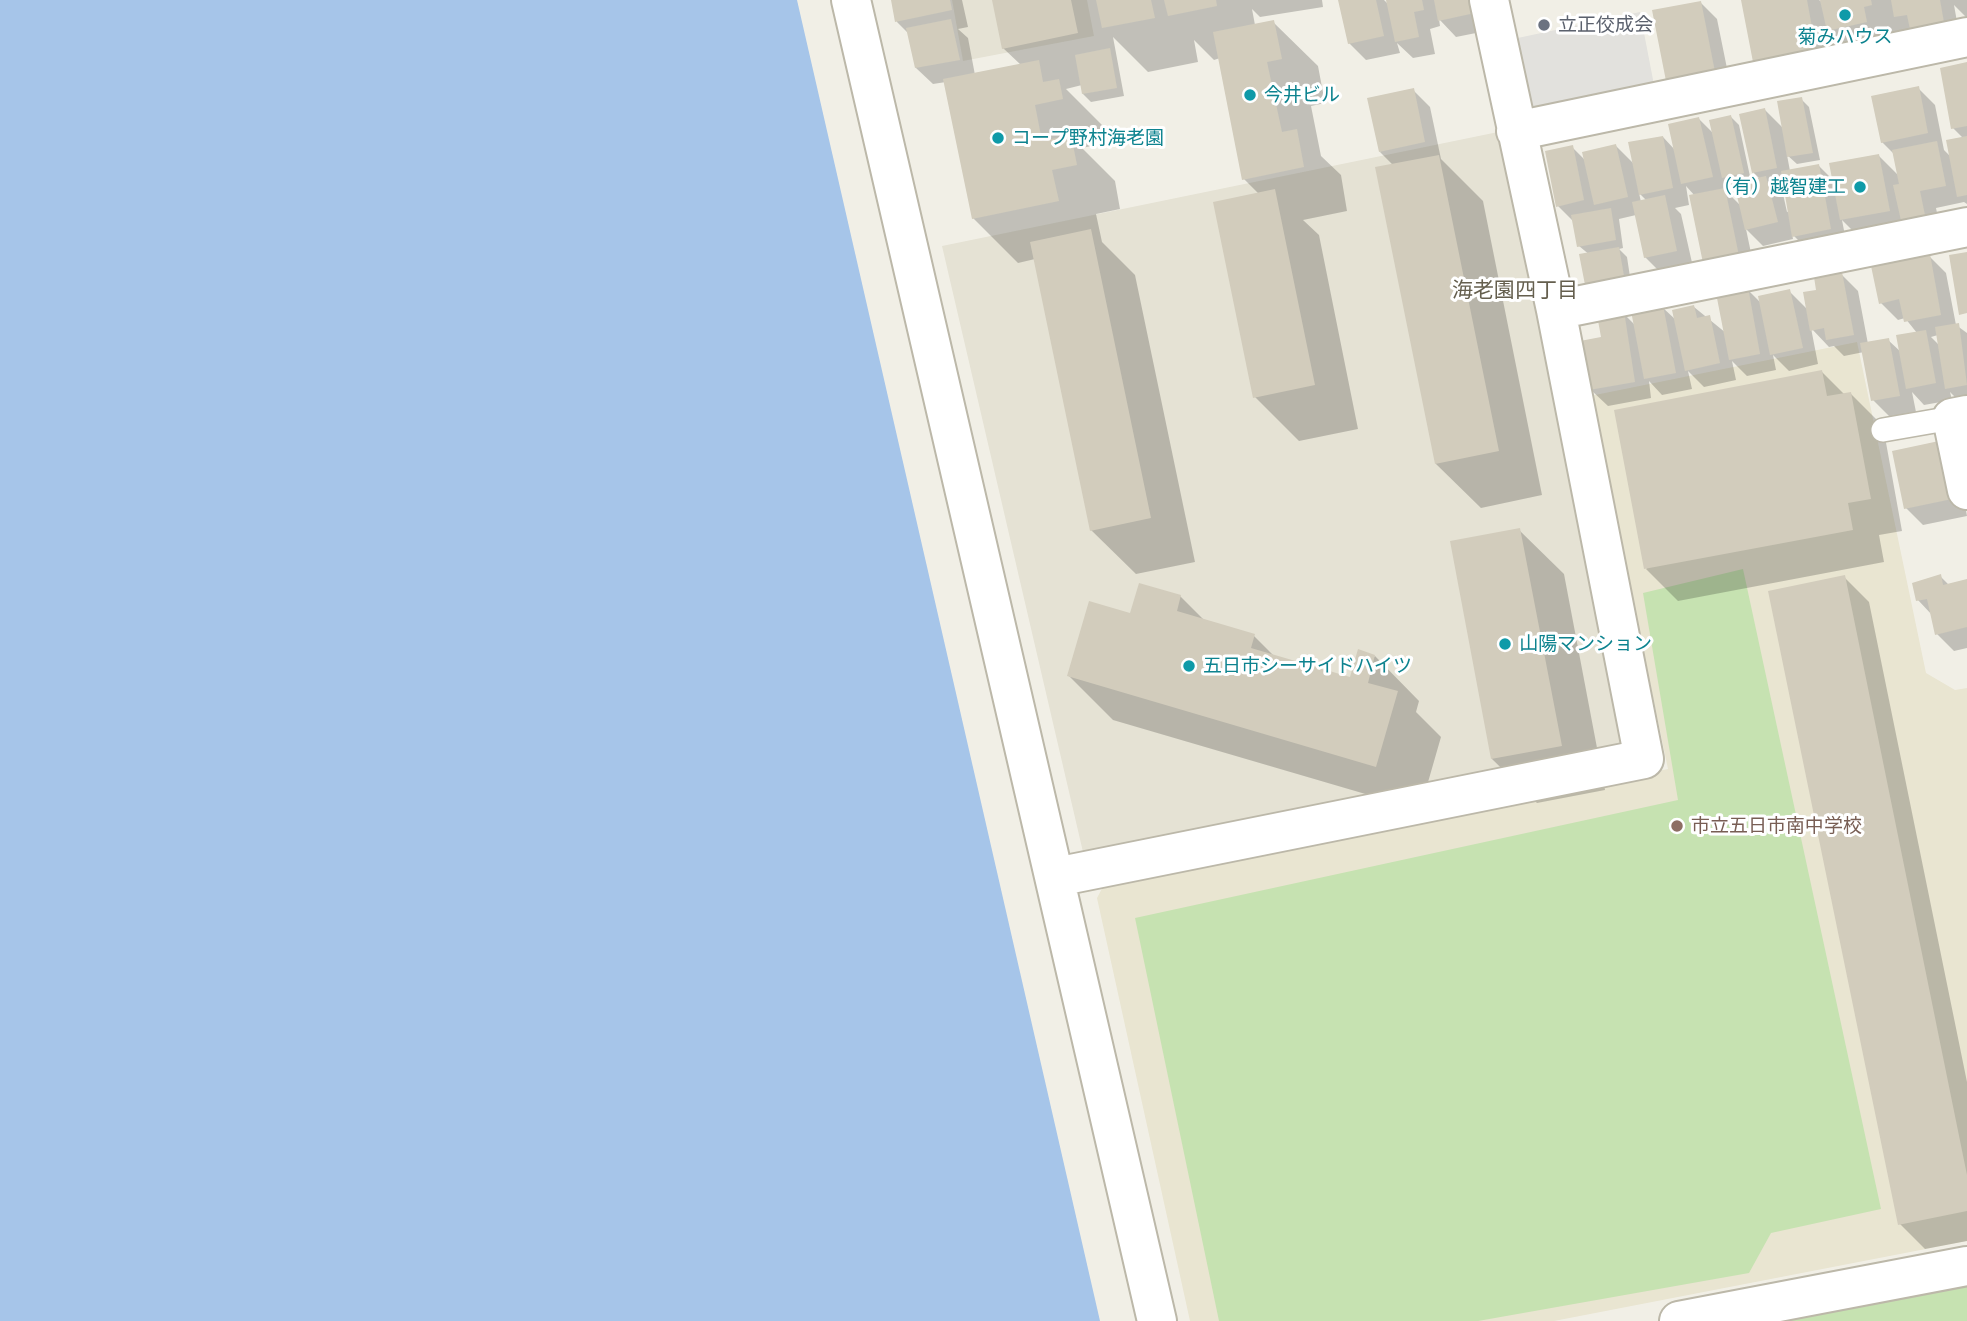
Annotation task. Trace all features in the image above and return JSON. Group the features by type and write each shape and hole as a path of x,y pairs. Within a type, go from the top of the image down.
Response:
{"street":[{"path":"851,0 1157,1321"},
{"path":"1056,877 1644,759 1556,310 1489,0"},
{"path":"1516,131 1967,37"},
{"path":"1556,310 1967,226"},
{"path":"1959,416 1967,490"},
{"path":"1679,1321 1967,1266"}],"lane":[{"path":"1883,430 1959,416"}],"shaded area":[{"path":"952,0 1087,0 1094,36 963,61"},
{"path":"1640,12 1655,90 1544,113 1527,102 1513,39"},
{"path":"1503,131 1628,743 1083,852 942,246"},
{"name":"市立五日市南中学校","path":"1857,342 1926,673 1955,690 1967,688 1967,1241 1554,1321 1190,1321 1097,898 1105,883 1668,769 1590,396"}],"green space":[{"name":"市立五日市南中学校","path":"1743,569 1881,1209 1771,1233 1749,1273 1478,1321 1219,1321 1135,918 1678,800 1643,593"},
{"path":"1967,1283 1967,1321 1771,1321"}],"water":[{"path":"0,0 797,0 1100,1321 0,1321"}],"building":[{"path":"891,0 950,0 952,10 895,22"},
{"path":"992,0 1071,0 1078,33 1002,49"},
{"path":"1096,0 1151,0 1155,18 1102,28"},
{"path":"1164,0 1216,0 1217,6 1168,16"},
{"path":"1338,0 1376,0 1384,36 1348,44"},
{"path":"1386,0 1422,0 1424,10 1414,12 1419,37 1395,42"},
{"path":"1434,0 1472,0 1475,13 1438,21"},
{"path":"1741,0 1807,0 1816,49 1753,62"},
{"name":"菊みハウス","path":"1820,0 1871,0 1872,5 1864,7 1867,22 1827,31"},
{"path":"1891,0 1940,0 1945,28 1911,34 1907,15 1894,17"},
{"path":"1701,1 1716,77 1667,86 1652,10"},
{"path":"951,19 960,60 915,68 906,28"},
{"name":"今井ビル","path":"1274,20 1282,59 1267,62 1282,132 1297,129 1304,167 1242,180 1213,32"},
{"path":"1110,48 1117,88 1082,94 1075,55"},
{"name":"コープ野村海老園","path":"1039,60 1043,82 1059,79 1063,99 1035,105 1042,141 1071,135 1077,165 1052,170 1059,201 972,219 943,79"},
{"path":"1967,62 1967,126 1951,129 1940,68"},
{"path":"1919,86 1928,133 1881,143 1871,96"},
{"path":"1414,88 1425,142 1379,152 1367,98"},
{"path":"1802,97 1813,153 1787,157 1777,101"},
{"path":"1765,108 1777,168 1752,173 1739,114"},
{"path":"1731,115 1744,173 1722,178 1709,120"},
{"path":"1699,117 1713,177 1681,184 1668,124"},
{"path":"1663,136 1673,188 1639,195 1628,142"},
{"path":"1967,136 1967,195 1957,197 1946,140"},
{"path":"1937,141 1946,186 1920,191 1926,220 1902,225 1893,185 1899,184 1892,150"},
{"path":"1616,144 1628,197 1594,205 1582,152"},
{"path":"1573,145 1584,200 1556,207 1545,151"},
{"name":"（有）越智建工","path":"1879,154 1890,211 1840,220 1829,163"},
{"path":"1439,155 1499,451 1435,464 1375,167"},
{"path":"1819,164 1831,229 1792,237 1781,171"},
{"path":"1766,176 1778,222 1745,230 1734,183"},
{"path":"1725,188 1739,256 1703,263 1689,195"},
{"path":"1275,189 1315,385 1253,398 1213,202"},
{"path":"1665,195 1677,251 1644,258 1632,202"},
{"path":"1611,208 1616,240 1577,247 1571,215"},
{"path":"1091,229 1151,518 1090,531 1030,242"},
{"path":"1619,247 1625,282 1586,290 1579,254"},
{"path":"1967,252 1967,313 1959,315 1949,255"},
{"path":"1930,254 1941,315 1904,322 1899,299 1879,304 1871,266"},
{"path":"1842,272 1854,335 1826,340 1824,328 1810,331 1803,292 1816,290 1814,277"},
{"path":"1748,287 1760,354 1729,360 1716,293"},
{"path":"1790,289 1803,348 1770,355 1758,296"},
{"path":"1663,305 1676,373 1644,379 1631,311"},
{"path":"1694,305 1697,318 1710,315 1720,363 1685,371 1672,310"},
{"path":"1624,311 1635,382 1589,390 1580,341 1601,337 1597,315"},
{"path":"1959,323 1967,385 1945,389 1935,327"},
{"path":"1926,330 1936,383 1906,389 1896,335"},
{"path":"1889,338 1900,396 1871,401 1860,343"},
{"path":"1822,370 1827,396 1851,392 1871,499 1848,503 1853,530 1644,569 1614,410"},
{"path":"1939,441 1952,499 1904,509 1892,451"},
{"name":"山陽マンション","path":"1520,528 1562,746 1491,759 1450,541"},
{"path":"1941,574 1943,585 1967,579 1967,627 1935,635 1927,599 1916,601 1912,583"},
{"path":"1845,575 1967,1175 1967,1211 1898,1225 1768,591"},
{"name":"五日市シーサイドハイツ","path":"1139,583 1181,595 1177,611 1255,634 1251,648 1350,677 1358,649 1375,655 1368,683 1398,691 1376,767 1067,676 1089,601 1130,613"}],"place":[{"name":"菊みハウス","path":"1845,15"},
{"name":"立正佼成会","path":"1544,25"},
{"name":"今井ビル","path":"1250,95"},
{"name":"コープ野村海老園","path":"998,138"},
{"name":"（有）越智建工","path":"1860,187"},
{"name":"山陽マンション","path":"1505,644"},
{"name":"五日市シーサイドハイツ","path":"1189,666"},
{"name":"市立五日市南中学校","path":"1677,826"}],"district":[{"name":"海老園四丁目","path":"1515,291"}]}
